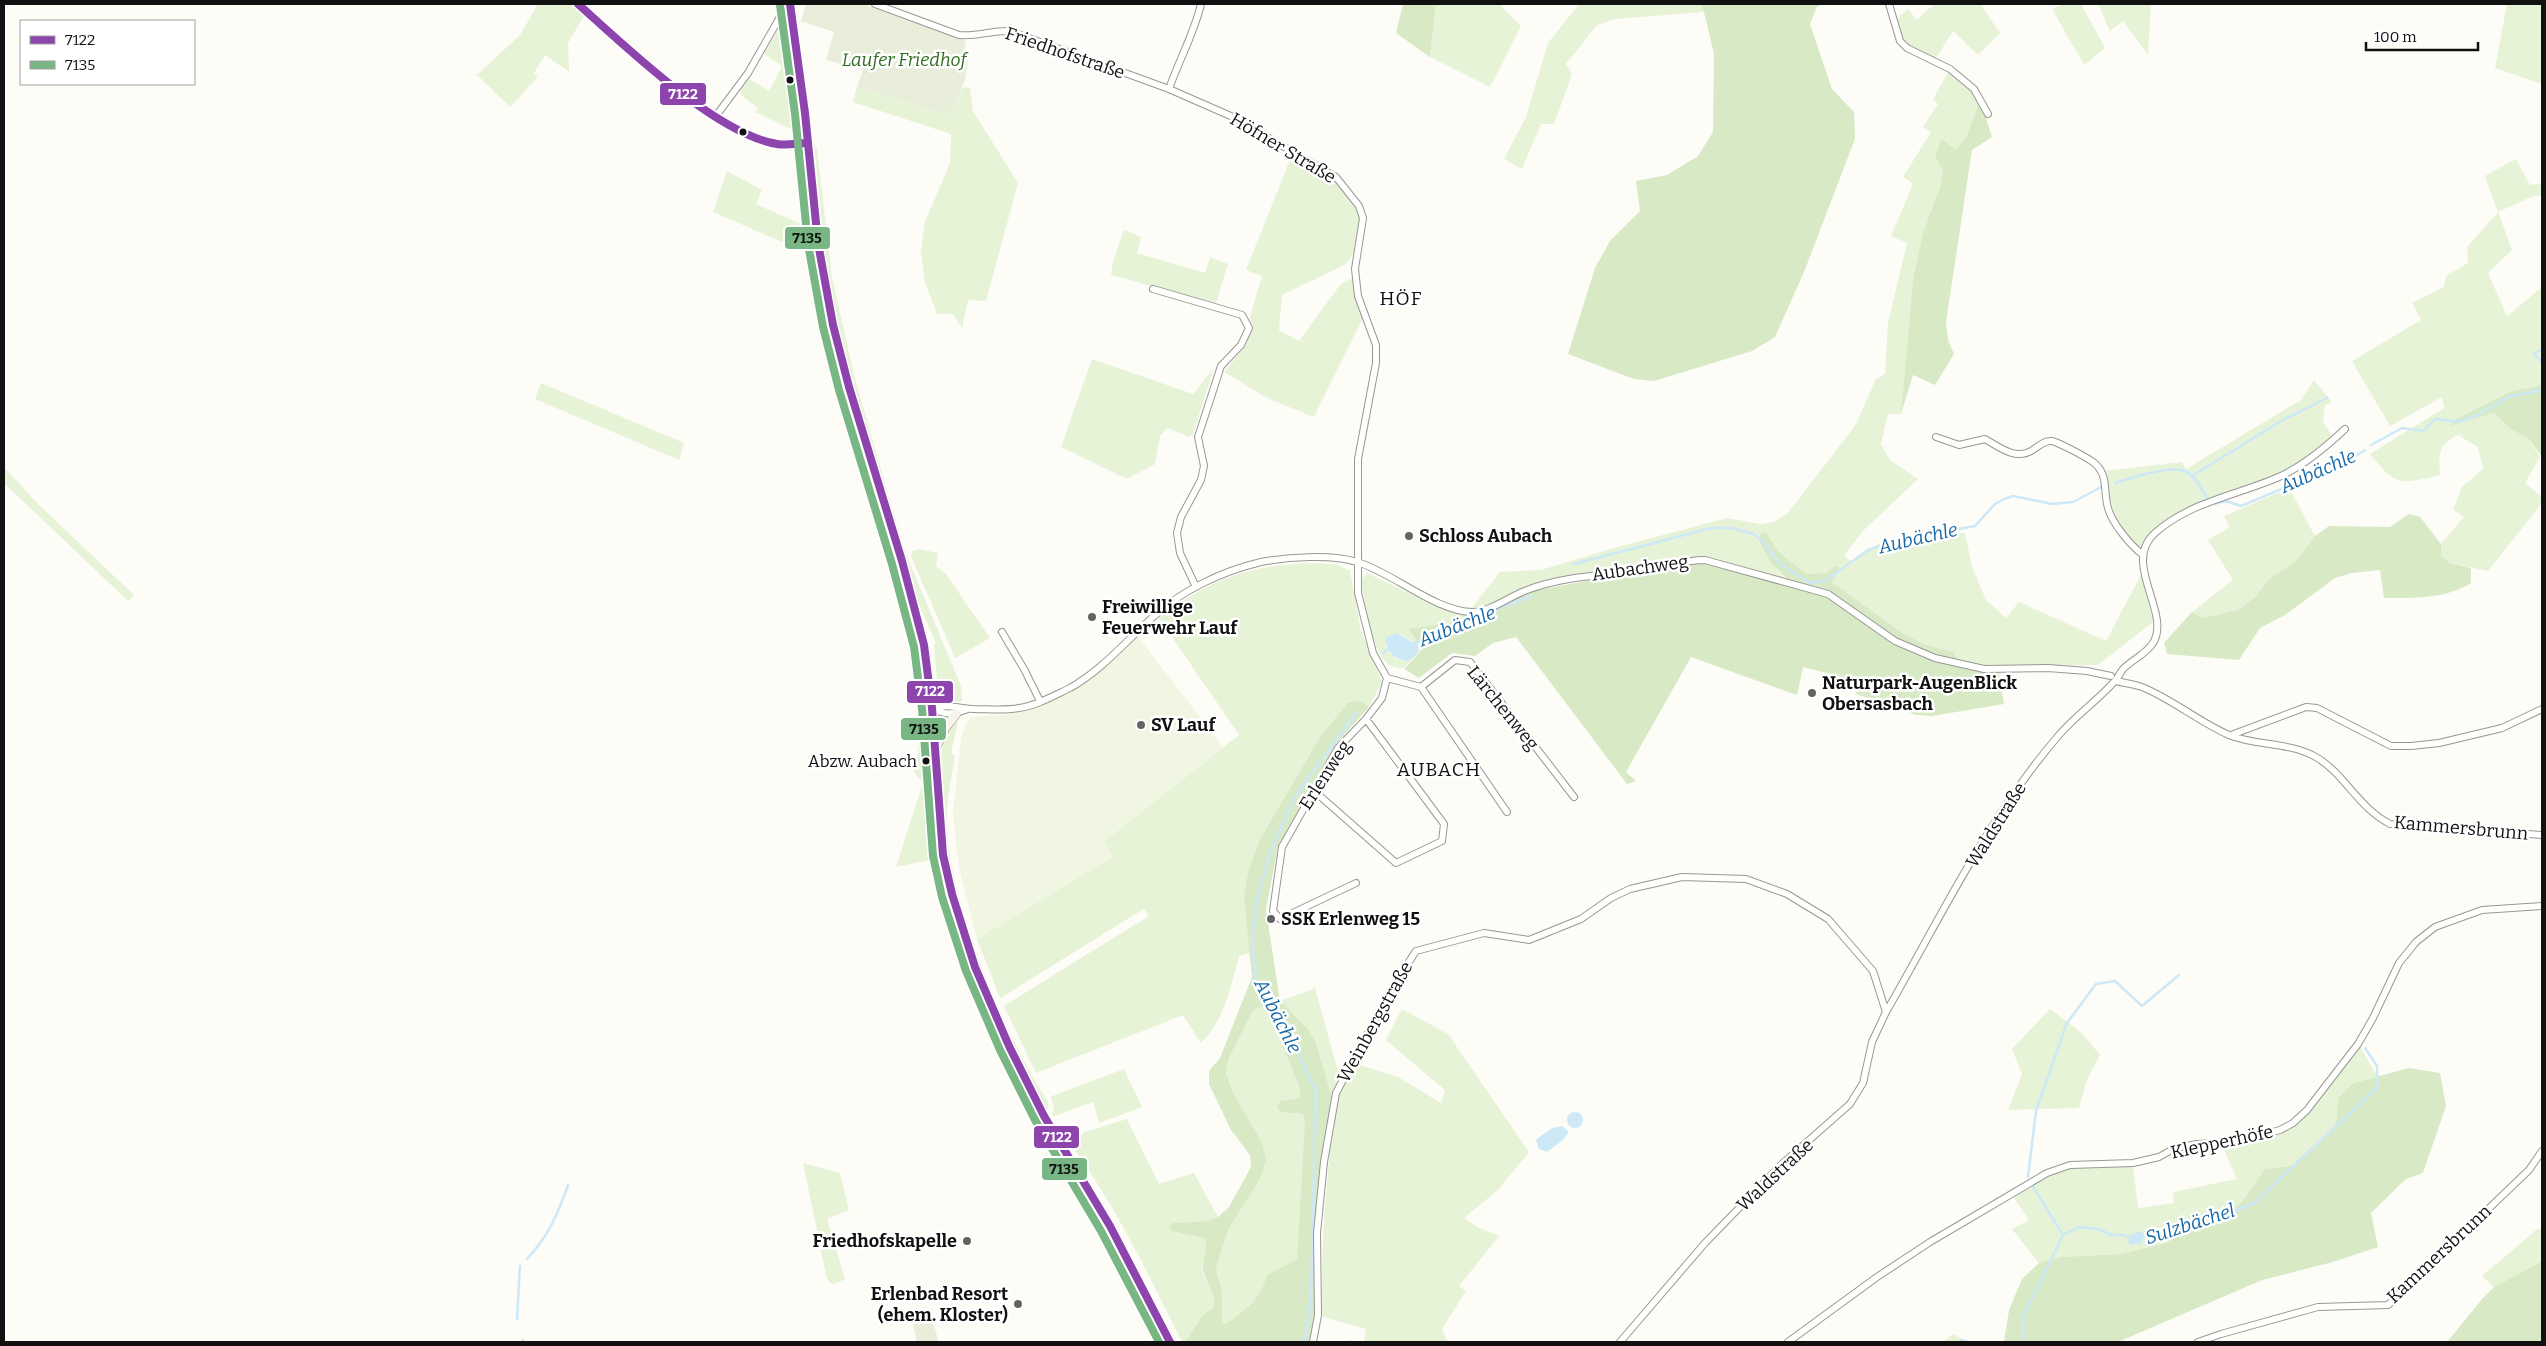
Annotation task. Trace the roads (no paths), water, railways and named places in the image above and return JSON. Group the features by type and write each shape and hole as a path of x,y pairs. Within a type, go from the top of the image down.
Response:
{"main road":[{"path":"790,6 808,143 818,242 833,325 924,644 932,708 943,855 961,928 992,1011 1044,1116 1110,1226 1170,1342"},
{"path":"934,752 945,728 956,714"}],"street":[{"path":"578,4 672,84 716,116 770,142 778,144 808,143"},
{"name":"Friedhofstraße","path":"875,4 959,35 972,36 998,30 1010,31 1169,89"},
{"path":"1169,89 1178,64 1196,27 1201,4"},
{"path":"1889,4 1900,42 1907,48 1934,60 1956,74 1974,89 1988,114"},
{"path":"716,116 748,73 780,17 790,6"},
{"name":"Höfner Straße","path":"1169,89 1233,117 1336,177 1359,206 1364,218 1355,269 1358,296 1376,345 1376,363 1358,459 1357,562"},
{"path":"1153,289 1242,315 1249,328 1241,345 1221,366 1198,437 1204,466 1201,480 1181,517 1177,533 1180,553 1196,587"},
{"path":"1936,437 1959,445 1985,439 2005,451 2020,454 2030,452 2042,443 2051,441 2093,462 2102,471 2108,509 2130,545 2142,554 2154,534 2176,517 2199,505 2282,476 2321,452 2345,428"},
{"name":"Waldstraße","path":"1620,1342 1717,1230 1782,1164 1850,1104 1863,1083 1872,1042 1886,1012 2010,798 2060,734 2113,678 2142,656 2156,635 2142,554"},
{"name":"Aubachweg","path":"932,708 943,705 970,709 1020,708 1040,701 1071,687 1110,658 1155,615 1196,587 1227,573 1261,562 1329,558 1357,562 1432,599 1473,612 1489,608 1527,590 1569,578 1646,569 1685,560 1705,560 1828,594 1895,641 1935,658 1984,669 2048,668 2087,671 2113,678"},
{"path":"1357,562 1358,592 1364,625 1373,653 1387,678 1421,687 1506,812"},
{"path":"1002,632 1040,701"},
{"name":"Lärchenweg","path":"1421,687 1455,660 1470,662 1574,797"},
{"name":"Erlenweg","path":"1356,883 1280,919 1273,911 1282,847 1338,748 1366,719 1382,698 1387,678"},
{"path":"2113,678 2142,687 2229,735 2306,707 2317,708 2391,746 2439,744 2502,728 2542,709"},
{"path":"932,708 944,714 956,714"},
{"name":"Aubachweg","path":"956,714 970,709"},
{"path":"1313,790 1396,863 1442,841 1444,824 1366,719"},
{"name":"Kammersbrunn","path":"2229,735 2294,749 2314,756 2329,767 2363,806 2376,817 2390,824 2542,835"},
{"name":"Weinbergstraße","path":"1313,1342 1318,1315 1317,1233 1324,1162 1336,1093 1392,988 1416,951 1484,933 1529,940 1581,919 1611,898 1630,889 1682,877 1746,879 1787,894 1828,919 1874,971 1886,1012"},
{"name":"Klepperhöfe","path":"1788,1342 1877,1277 1930,1242 2047,1173 2070,1165 2133,1163 2159,1156 2175,1148 2197,1144 2236,1142 2264,1135 2293,1123 2307,1110 2358,1044 2374,1018 2399,963 2416,942 2435,927 2482,910 2542,906"},
{"name":"Kammersbrunn","path":"2198,1342 2318,1307 2388,1305 2529,1170 2542,1151"}],"water":[{"path":"1397,633 1419,646 1417,654 1408,661 1399,659 1390,652 1385,640 1387,637"},
{"path":"1572,1112 1578,1112 1583,1117 1581,1126 1572,1128 1567,1123 1567,1117"},
{"path":"1562,1126 1569,1132 1563,1140 1547,1152 1539,1149 1536,1140 1538,1138 1552,1128"},
{"path":"2172,1223 2181,1229 2178,1233 2164,1236 2163,1227"},
{"path":"2140,1231 2145,1236 2141,1243 2131,1245 2128,1242 2131,1234"}],"waterway":[{"name":"Aubächle","path":"2542,349 2534,354 2542,362"},
{"name":"Aubächle","path":"2371,445 2402,428 2423,431 2435,419 2458,422 2478,415 2508,397 2542,390"},
{"path":"2192,476 2281,421 2327,398"},
{"name":"Aubächle","path":"2214,504 2226,501 2241,506 2291,485 2339,460 2348,461 2365,450"},
{"name":"Aubächle","path":"2115,483 2150,473 2170,470 2185,471 2192,475 2207,498"},
{"name":"Aubächle","path":"1574,564 1711,528 1731,528 1754,534 1764,542 1779,563 1809,583 1825,581 1868,550 1886,543 1975,526 1995,504 2004,499 2013,496 2052,504 2073,502 2101,487"},
{"name":"Aubächle","path":"1413,644 1469,619 1532,596"},
{"name":"Aubächle","path":"1383,653 1390,648"},
{"name":"Aubächle","path":"1305,1342 1311,1294 1316,1092 1293,1042 1256,981 1252,936 1258,896 1270,852 1296,795 1356,713"},
{"path":"2028,1177 2036,1111 2067,1023 2096,984 2115,981 2142,1006 2179,975"},
{"name":"Sulzbächel","path":"2177,1227 2219,1217 2254,1203 2377,1088 2377,1066 2365,1048"},
{"path":"527,1259 552,1225 568,1185"},
{"path":"2033,1187 2063,1235"},
{"name":"Sulzbächel","path":"2023,1342 2023,1317 2063,1235 2079,1227 2098,1229 2112,1235 2130,1237"},
{"name":"Sulzbächel","path":"2143,1237 2164,1231"},
{"path":"517,1319 520,1266"},
{"name":"Sulzbächel","path":"1960,1342 1961,1340 1968,1342"}],"place":[{"name":"Schloss Aubach","path":"1409,536"},
{"name":"Freiwillige Feuerwehr Lauf","path":"1092,617"},
{"name":"Naturpark-AugenBlick Obersasbach","path":"1812,693"},
{"name":"SV Lauf","path":"1141,725"},
{"name":"Abzw. Aubach","path":"926,761"},
{"name":"SSK Erlenweg 15","path":"1271,919"},
{"name":"Friedhofskapelle","path":"967,1241"},
{"name":"Erlenbad Resort (ehem. Kloster)","path":"1018,1304"}],"district":[{"name":"HÖF","path":"1401,298"},
{"name":"AUBACH","path":"1439,769"}],"park label":[{"name":"Laufer Friedhof","path":"904,60"}]}
